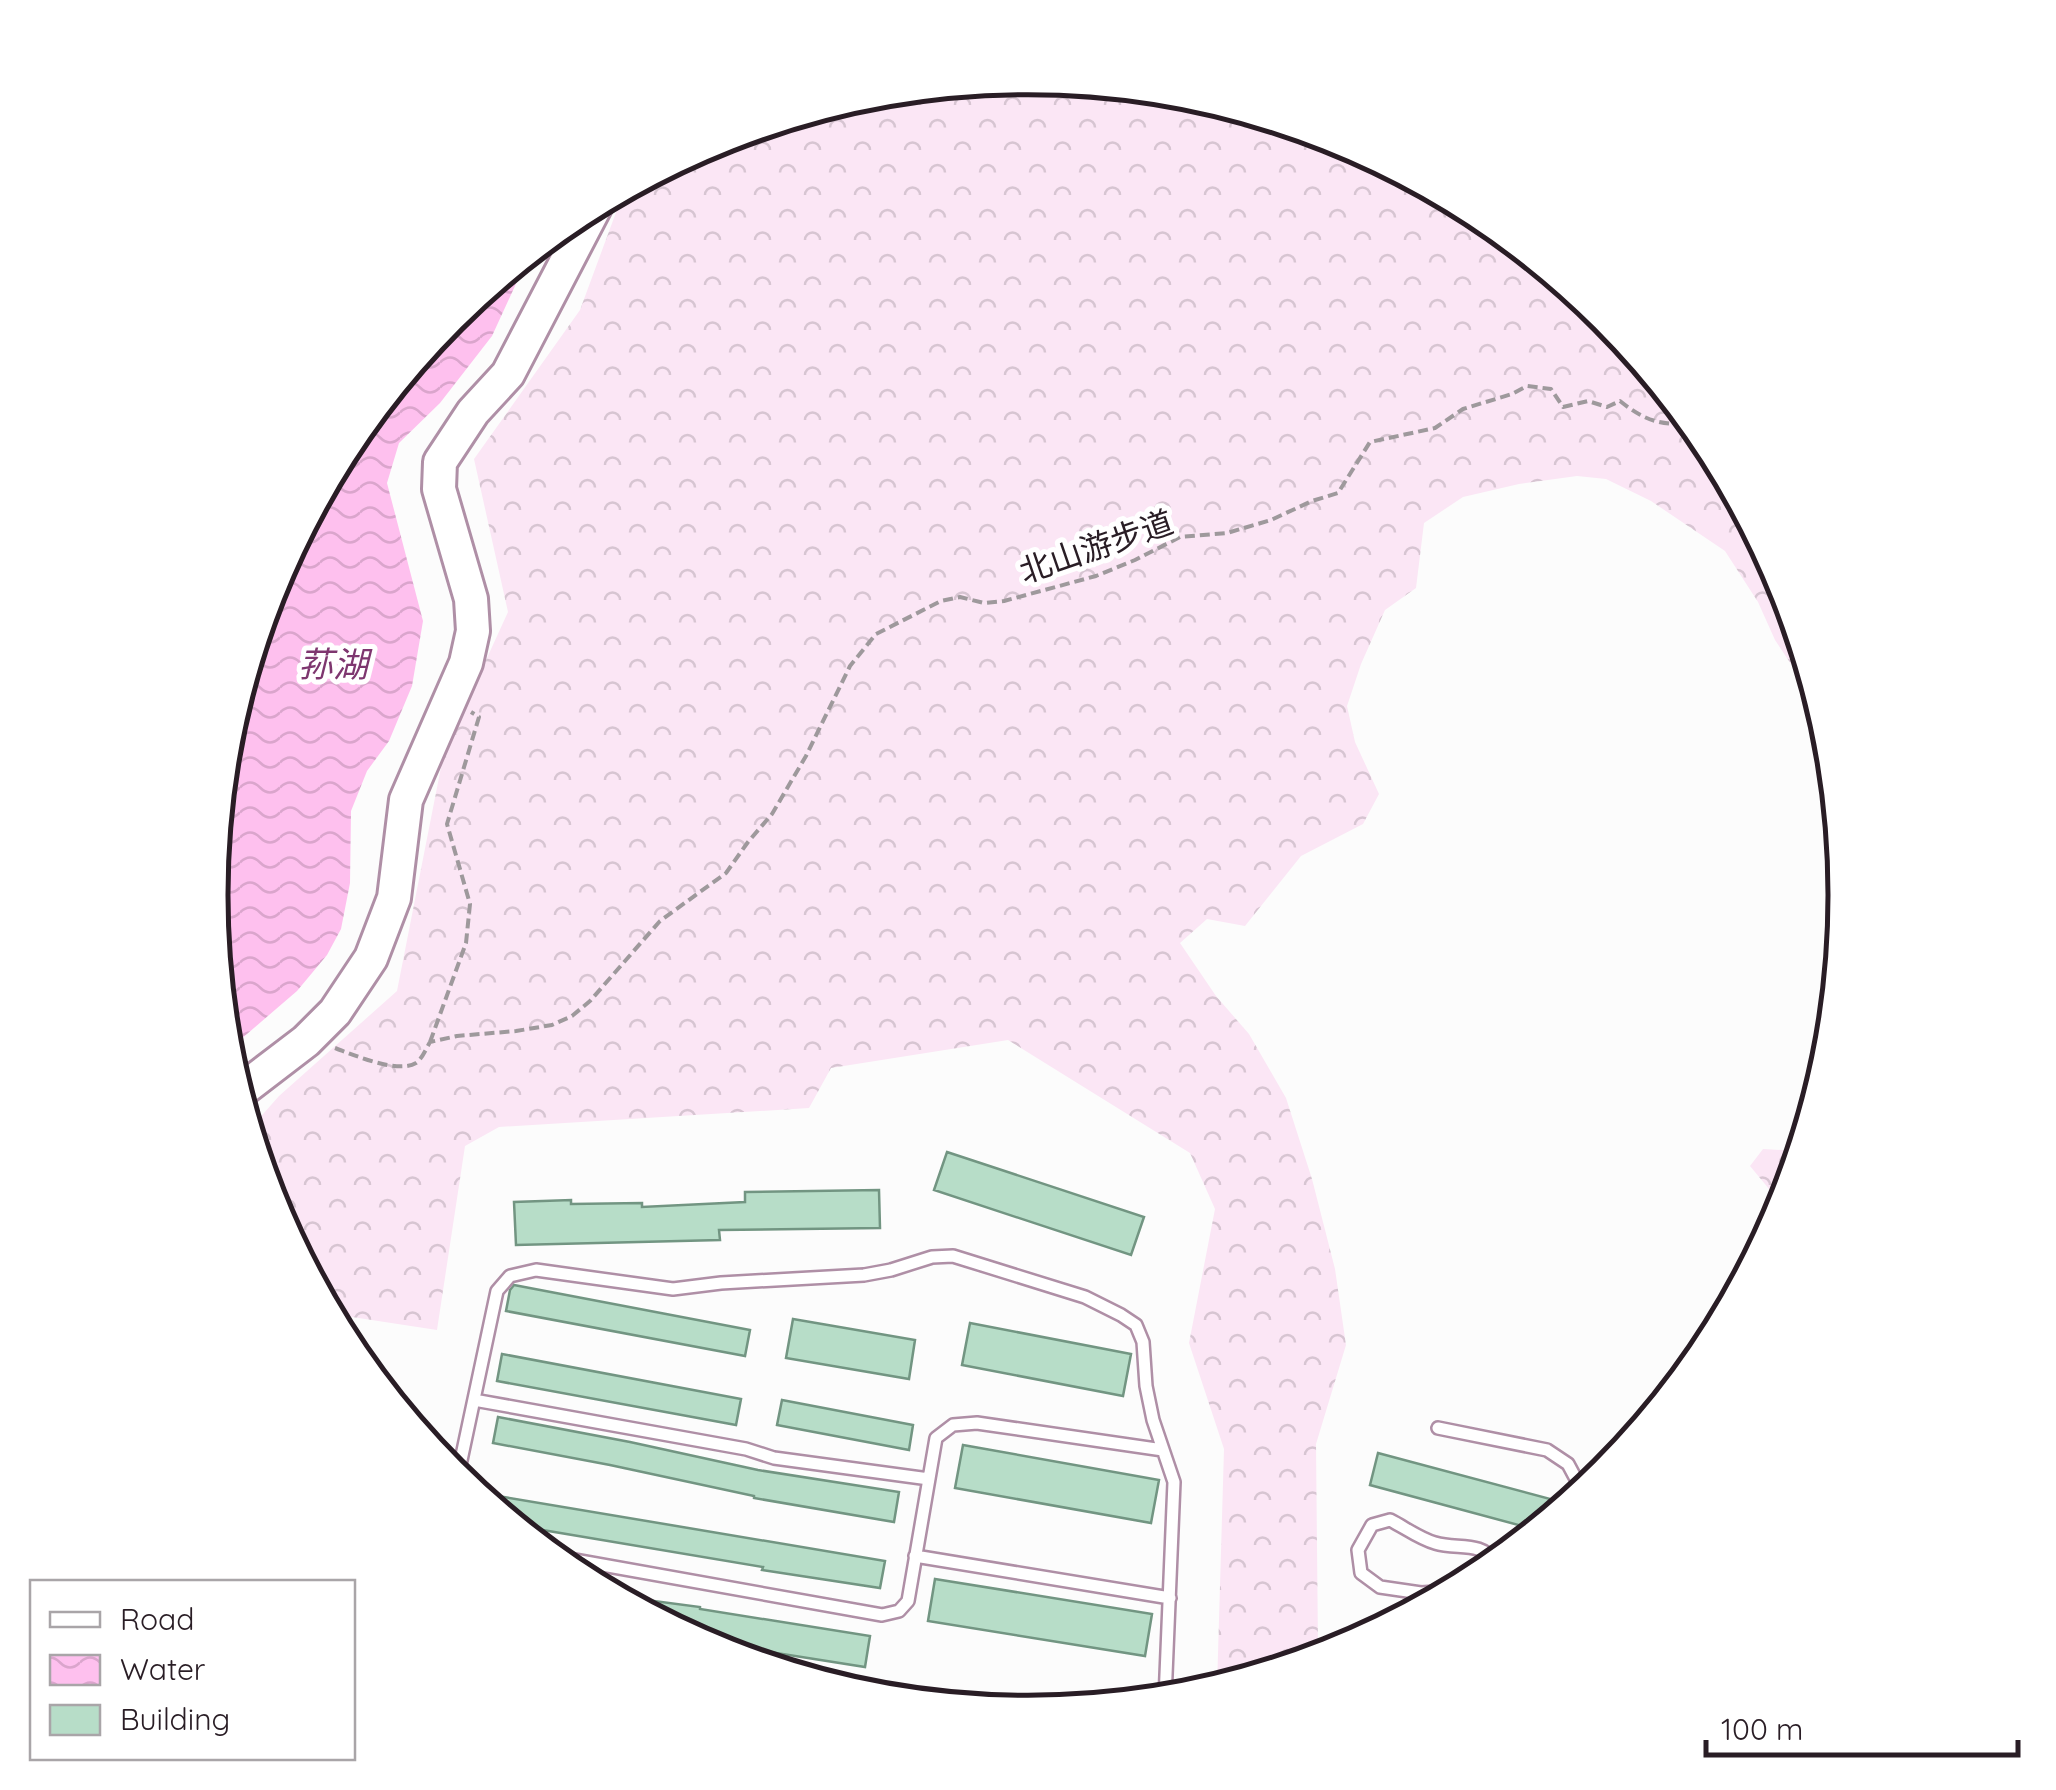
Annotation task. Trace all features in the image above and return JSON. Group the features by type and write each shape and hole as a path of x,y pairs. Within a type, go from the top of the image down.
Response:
{"main road":[{"path":"251,1083 306,1041 335,1012 371,958 394,898 406,800 466,662 472,632 472,599 440,489 440,462 473,412 508,374 583,231"}],"lane":[{"path":"461,1460 497,1291 510,1276 536,1270 673,1289 864,1275 932,1257 953,1256 1085,1296 1136,1325 1143,1342 1153,1420 1174,1482 1165,1683"},
{"path":"474,1400 746,1449 774,1458 929,1479"},
{"path":"588,1562 882,1615 900,1611 908,1601 936,1438 953,1424 977,1423 1164,1450"},
{"path":"1438,1428 1547,1450 1568,1464 1575,1478"},
{"path":"1419,1593 1380,1587 1361,1573 1358,1550 1372,1524 1390,1520 1435,1543 1472,1546 1484,1551"},
{"path":"916,1556 1170,1598"}],"path":[{"name":"北山游步道","path":"306,1041 402,1067 418,1062 430,1042 516,1032 552,1025 572,1016 590,1001 660,921 726,872 772,814 806,756 850,666 876,634 942,601 1004,601 1096,576 1180,537 1227,533 1272,520 1338,493 1370,442 1435,428 1463,409 1528,386 1551,389 1563,407 1588,401 1607,407 1620,402 1640,417 1674,424"},
{"path":"430,1042 466,943 470,904 448,824 479,717 450,699"}],"green space":[{"path":"976,97 1080,97 1184,110 1285,137 1334,156 1428,202 1515,260 1594,329 1629,368 1663,408 1721,495 1767,589 1796,672 1725,551 1651,501 1606,479 1577,476 1463,497 1424,523 1416,588 1385,610 1347,706 1355,742 1379,794 1363,824 1301,856 1245,926 1207,919 1180,943 1216,996 1249,1034 1286,1098 1335,1269 1346,1345 1316,1444 1318,1640 1217,1672 1224,1449 1189,1343 1215,1209 1190,1153 1008,1040 831,1068 809,1108 499,1127 465,1146 437,1330 352,1317 335,1295 289,1201 260,1118 397,991 444,752 508,612 474,459 580,310 617,209 674,178 771,137 872,110"},
{"path":"1763,1149 1787,1150 1771,1191 1750,1166"}],"water":[{"name":"荪湖","path":"518,280 492,336 440,403 399,443 387,483 423,621 412,686 389,741 367,771 351,811 350,883 341,929 327,955 297,991 241,1039 230,947 230,843 243,739 270,638 311,541 363,451 393,408 462,329"}],"building":[{"path":"947,1152 1144,1217 1131,1255 934,1190"},
{"path":"879,1190 880,1228 719,1230 720,1240 516,1245 514,1202 571,1200 571,1204 642,1203 642,1207 745,1202 745,1192"},
{"path":"514,1285 750,1330 745,1356 506,1311"},
{"path":"793,1319 915,1340 909,1379 786,1358"},
{"path":"970,1323 1131,1354 1123,1396 962,1365"},
{"path":"502,1354 741,1399 736,1425 497,1381"},
{"path":"782,1400 913,1425 909,1450 777,1425"},
{"path":"498,1417 758,1470 899,1492 894,1522 754,1498 493,1443"},
{"path":"963,1445 1159,1480 1151,1523 955,1488"},
{"path":"1378,1453 1551,1499 1520,1525 1370,1485"},
{"path":"502,1497 885,1561 880,1588 762,1570 763,1567 541,1530"},
{"path":"935,1579 1152,1614 1145,1656 928,1621"},
{"path":"652,1601 870,1636 865,1667 768,1652"}]}
